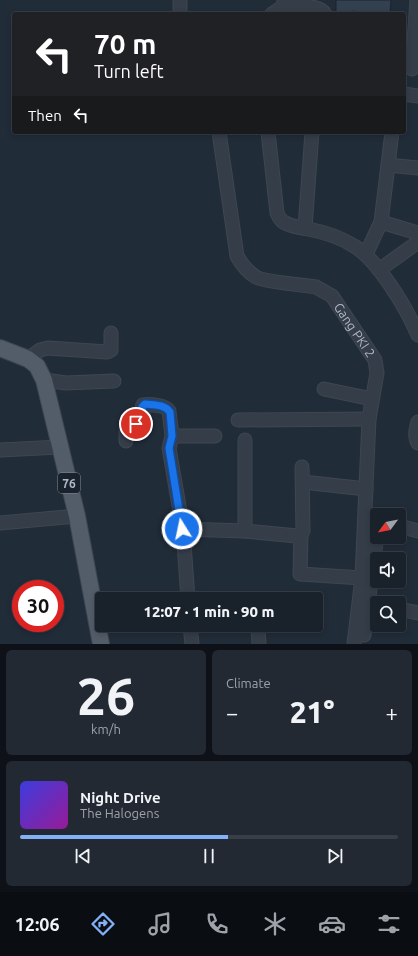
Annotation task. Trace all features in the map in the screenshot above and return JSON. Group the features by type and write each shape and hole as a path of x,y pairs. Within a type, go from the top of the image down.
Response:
{"main road":[{"name":"76","path":"0,348 28,359 37,366 44,380 77,516 102,644"}],"street":[{"path":"180,0 180,12"},
{"path":"412,69 417,0"},
{"path":"274,12 284,3 319,8 324,12"},
{"path":"406,94 418,96"},
{"name":"Gang PKI 2","path":"219,134 237,256 241,264 258,278 316,287 332,296 375,360 377,372 369,419 362,578 354,644"},
{"path":"268,134 277,213 281,220 293,227 305,228 338,238 354,245 366,254 415,321 418,335"},
{"path":"305,228 312,134"},
{"path":"366,254 381,222 392,134"},
{"path":"388,165 418,168"},
{"path":"381,222 418,233"},
{"path":"379,270 418,242"},
{"path":"28,359 40,350 48,348 107,352 111,350 112,346 111,333"},
{"path":"44,380 66,383 114,381"},
{"path":"324,389 372,399"},
{"path":"126,441 126,429 128,425 142,422 144,420 143,405 163,406 168,409 170,412 172,436 169,448 182,529 187,592"},
{"path":"238,420 369,419"},
{"path":"418,422 416,439 418,443"},
{"path":"172,436 215,436"},
{"path":"245,440 245,530"},
{"path":"0,450 60,447"},
{"path":"302,467 304,531 301,534 300,574 362,578"},
{"path":"303,482 366,489"},
{"path":"0,523 77,516"},
{"path":"406,528 418,531"},
{"path":"182,529 245,530 297,536 301,534"},
{"path":"373,596 376,544"},
{"path":"406,610 418,613"},
{"path":"363,644 370,615"},
{"path":"191,632 192,644"},
{"path":"258,632 259,644"}],"building":[{"path":"336,0 391,0 390,12 336,12"}],"route":[{"path":"136,424 144,420 142,407 145,404 163,406 170,412 172,436 169,448 182,529"}]}
